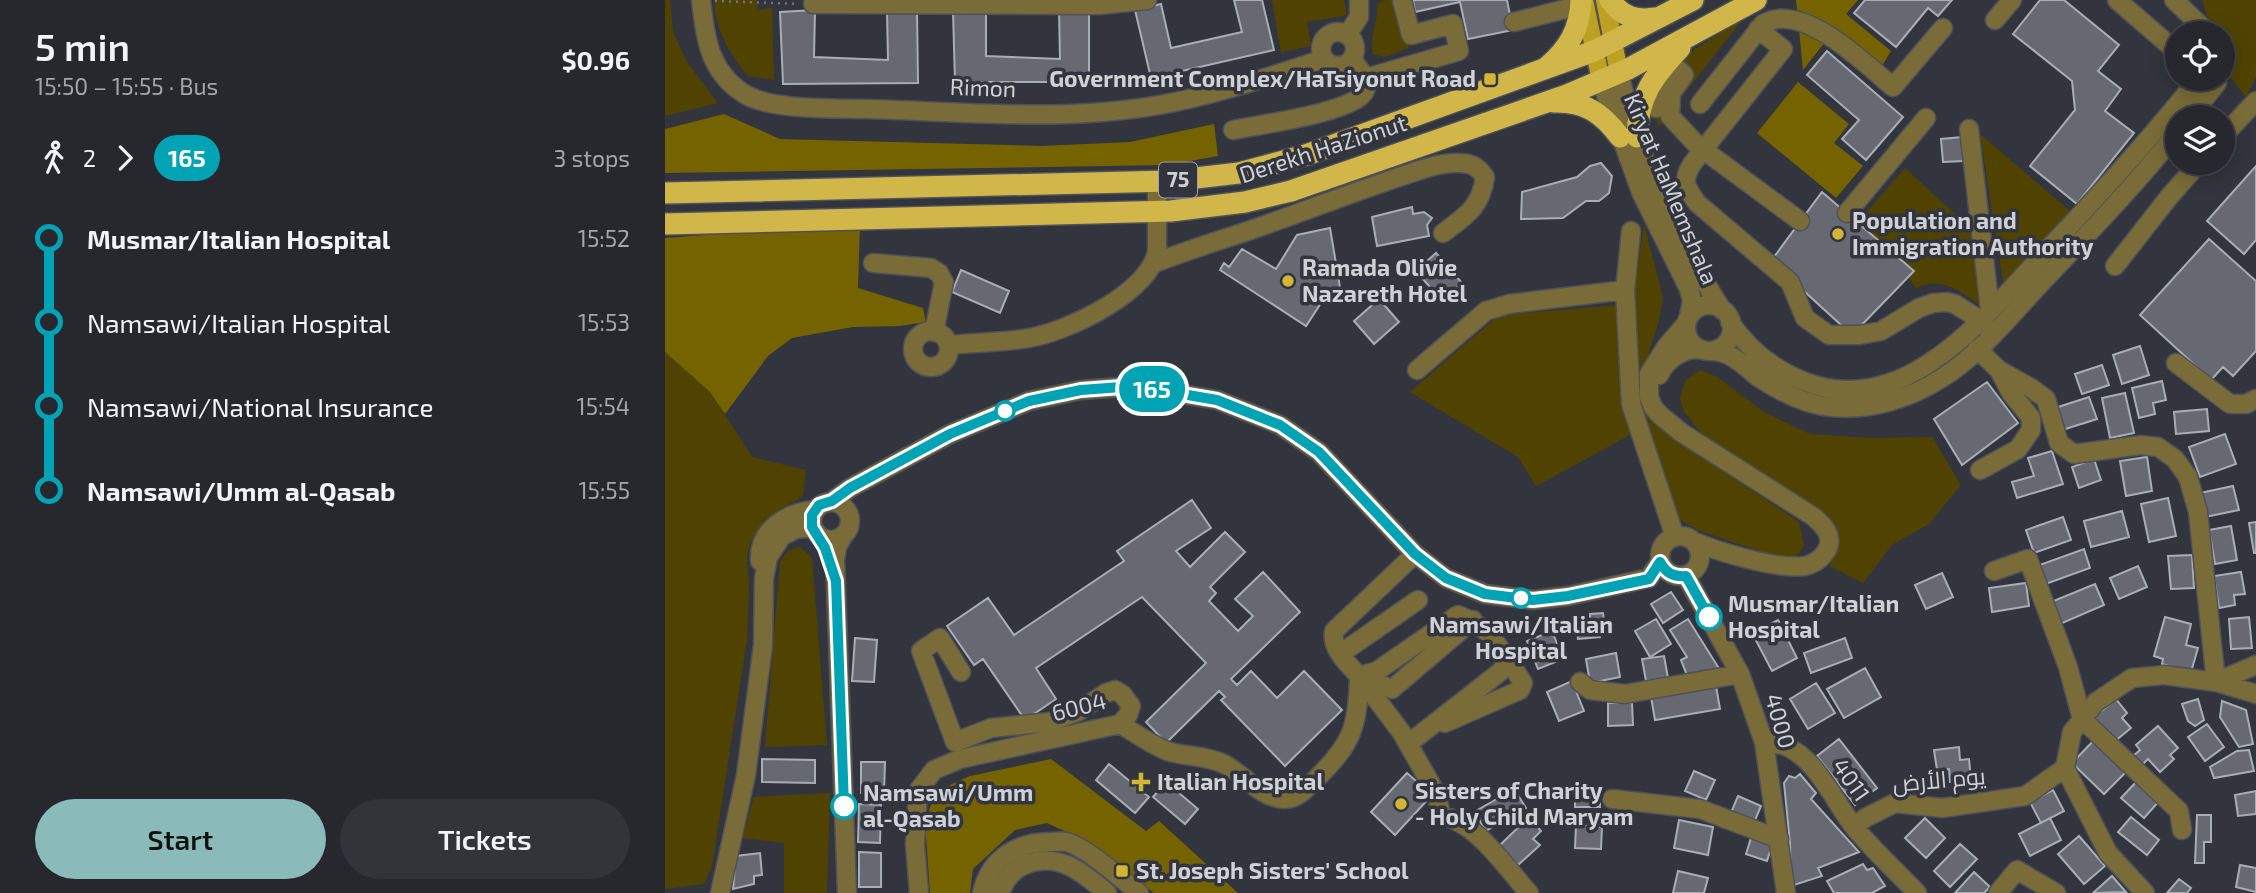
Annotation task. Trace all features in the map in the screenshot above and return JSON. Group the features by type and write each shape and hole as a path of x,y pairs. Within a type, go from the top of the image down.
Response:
{"highway":[{"path":"1610,0 1630,18 1662,16"},
{"name":"Derekh HaZionut","path":"665,194 1157,181 1218,176 1282,163 1542,71 1604,47 1693,0"},
{"name":"Derekh HaZionut","path":"665,224 1158,211 1222,206 1291,191 1610,77 1756,0"},
{"path":"1542,71 1573,38 1582,2"},
{"path":"1545,102 1567,101 1590,107 1628,137 1647,88 1691,36"}],"main road":[{"path":"1605,0 1604,47 1610,77"},
{"path":"1582,2 1604,47"}],"street":[{"name":"Rimon","path":"701,0 711,58 725,77 744,94 755,98 811,108 1040,114 1131,108 1174,102 1233,88 1324,59"},
{"path":"813,4 1099,5 1147,0"},
{"path":"1347,35 1359,17 1359,0"},
{"path":"1366,78 1459,51 1453,24 1411,35 1402,0"},
{"path":"1995,20 2012,0"},
{"path":"2117,0 2165,42"},
{"path":"1514,22 1582,2"},
{"path":"2180,3 2197,21"},
{"path":"1700,104 1758,29 1770,19 1790,18 1822,29 1893,87 1943,28"},
{"path":"1758,29 1783,49 1685,176 1687,188 1697,203 1790,282 1805,318 1829,335 1859,335 1881,331 1899,318 1933,303 1955,304 1987,321"},
{"path":"1233,130 1347,104 1360,97 1366,90 1368,81 1352,59 1354,44 1347,35 1338,32 1325,38 1321,49 1324,59 1333,66 1352,59"},
{"path":"1659,71 1656,108 1664,83 1679,70 1684,75 1671,93 1670,116 1703,150 1800,221"},
{"name":"Kiryat HaMemshala","path":"1610,77 1641,192 1689,289 1692,301 1688,320"},
{"name":"Kiryat HaMemshala","path":"1706,350 1730,355 1774,387 1792,396 1830,407 1868,407 1912,394 1944,376 1977,349 1987,321 2188,91"},
{"path":"2235,123 2256,101"},
{"path":"1847,214 1926,118"},
{"path":"1969,129 1987,321"},
{"name":"Kiryat HaMemshala","path":"1628,137 1660,192 1700,274 1749,347 1783,372 1815,386 1852,389 1885,384 1920,370 1987,321 2125,194 2165,147"},
{"path":"949,345 1032,338 1060,329 1098,310 1136,286 1155,263 1435,166 1469,163 1478,167 1485,177 1483,195 1466,216 1443,233"},
{"path":"2115,266 2188,175"},
{"path":"1155,263 1157,181"},
{"path":"1631,231 1625,290 1631,404 1684,539 1700,554 1700,561 1694,571 1686,576 1672,575 1660,562"},
{"path":"873,263 932,268 939,273 944,282 934,331"},
{"path":"1666,347 1681,309 1683,287 1679,268"},
{"path":"1417,370 1486,311 1509,304 1625,290"},
{"path":"832,501 850,488 950,434 1029,401 1081,390 1135,386 1217,400 1280,425 1319,452 1415,554 1446,578 1485,594 1533,600 1568,596 1649,579 1660,562 1665,543 1684,539 1728,553 1792,566 1814,563 1827,550 1828,534 1814,517 1682,433 1653,407 1649,397 1649,374 1695,309 1715,306 1726,316 1732,330 1726,343 1706,350 1690,349 1671,359 1658,377 1657,388 1664,411 1671,423 1682,433"},
{"path":"1688,320 1687,335 1706,350"},
{"path":"934,331 949,345 947,359 935,367 922,365 913,354 916,340 921,335 934,331"},
{"path":"1977,349 1999,370 2031,387 2046,399 2059,443 2074,454 2141,445 2158,447 2175,460 2188,477 2198,512 2216,682"},
{"path":"2176,363 2230,404 2246,404 2256,400"},
{"path":"1980,470 2018,449 2031,430 2031,418 2011,393 1999,370"},
{"path":"847,893 837,547 850,526 849,514 855,498 875,476"},
{"path":"836,581 816,525 824,502 841,504 849,514"},
{"path":"816,525 832,541 843,536"},
{"path":"720,893 747,775 763,645 764,578 768,556 782,536 796,529 816,525"},
{"path":"1700,561 1716,554 1728,553"},
{"path":"1415,554 1334,631 1332,640 1340,654 1415,739 1437,795 1441,816 1454,818 1470,828 1529,893"},
{"path":"1994,571 2028,559 2069,667 2082,719 2179,811 2182,830"},
{"name":"4000","path":"1686,576 1740,674 1764,742 1786,893"},
{"path":"1340,654 1418,600"},
{"path":"1359,676 1392,689 1473,621 1493,638 1523,683 1520,690 1415,739"},
{"path":"958,750 921,651 940,638 961,672"},
{"path":"1415,739 1500,672 1509,661"},
{"path":"2216,682 2256,665"},
{"path":"1580,682 1590,690 1625,694 1740,674"},
{"path":"1120,724 1167,751 1224,764 1268,794 1283,799 1298,796 1338,757 1351,736 1358,706 1359,676"},
{"path":"2145,893 2108,853 2065,768 2073,732 2096,702 2133,678 2164,676 2216,682 2256,694"},
{"name":"6004","path":"919,893 915,844 918,792 934,770 958,750 991,729 1050,722 1079,711 1106,692 1115,690 1123,695 1131,706 1128,715 1120,724 958,750"},
{"name":"4011","path":"1764,742 1777,742 1793,749 1816,771 1854,827 1917,893"},
{"name":"يوم الأرض","path":"1854,827 1865,818 1895,803 1942,808 2025,796 2065,768"},
{"path":"1612,799 1700,810 1779,839"},
{"path":"982,893 984,883 995,864 1012,849 1038,842 1066,842 1093,857 1139,893"},
{"path":"1000,893 1015,871 1023,865 1043,859 1060,861 1081,872 1107,893"},
{"path":"1998,893 2017,870 2056,893"}],"path":[{"path":"701,0 813,4"}],"shaded area":[{"path":"665,0 670,0 673,32 687,62 718,103 665,116"},
{"path":"714,0 757,0 758,11 772,7 774,80 748,76 741,68 720,31"},
{"path":"1272,0 1344,0 1347,15 1307,22 1311,46 1281,52"},
{"path":"1396,0 1409,48 1385,57 1373,54 1372,48 1377,3"},
{"path":"1796,0 1858,0 1846,14 1891,51 1877,74 1829,37 1803,70"},
{"path":"2202,0 2256,0 2256,77 2246,97 2235,83 2235,21 2209,21"},
{"path":"1743,19 1659,126 1653,114 1664,75 1695,49"},
{"path":"1798,82 1849,124 1834,143 1863,166 1836,198 1757,133"},
{"path":"724,114 780,139 1042,146 1130,142 1214,124 1218,156 1168,165 665,173 665,129"},
{"path":"1980,134 2070,211 2004,288"},
{"path":"1905,168 1972,230 1984,308 1944,285 1916,288 1895,258 1856,224"},
{"path":"860,223 858,288 923,308 926,322 899,326 853,327 792,338 768,356 725,414 710,392 665,352 665,238"},
{"path":"1644,225 1663,297 1659,321 1639,384 1647,412 1675,439 1799,522 1804,546 1792,562 1697,530 1678,518 1630,435 1536,486 1518,457 1410,392 1499,315 1632,304"},
{"path":"665,352 710,392 752,457 806,470 803,496 780,510 759,529 750,543 747,557 747,640 712,866 704,884 665,889"},
{"path":"1700,370 1717,377 1764,412 1810,434 1871,438 1932,437 1961,485 1929,524 1892,545 1863,583 1830,566 1838,546 1829,518 1705,438 1684,412 1680,398 1685,381"},
{"path":"800,547 812,558 827,745 765,747 780,561 789,550"},
{"path":"1051,759 1146,831 1159,821 1238,893 1154,893 1088,842 1047,823 1015,830 973,869 970,893 930,893 925,822 936,791 970,776"},
{"path":"830,793 827,893 784,893 784,843 742,838 754,797"}],"building":[{"path":"1234,0 1262,0 1274,50 1151,78 1135,10 1161,4 1171,48 1242,32"},
{"path":"1413,0 1507,0 1513,30 1468,39 1460,2 1415,12"},
{"path":"1865,0 1952,0 1938,16 1928,8 1896,47 1854,13"},
{"path":"2040,0 2064,0 2119,45 2098,71 2121,89 2105,111 2134,133 2077,204 2030,166 2075,110 2072,81 2013,34"},
{"path":"986,9 986,56 1060,59 1059,10 1089,9 1089,82 955,82 953,11"},
{"path":"815,10 814,57 888,60 887,11 917,10 918,83 783,84 780,12"},
{"path":"1827,51 1903,117 1866,160 1842,139 1859,120 1807,75"},
{"path":"1962,137 1964,161 1943,162 1941,139"},
{"path":"1601,163 1612,176 1609,193 1599,201 1586,201 1563,218 1521,219 1522,192 1577,177 1590,166"},
{"path":"2256,166 2256,240 2244,254 2207,221"},
{"path":"1822,192 1914,271 1852,335 1771,261"},
{"path":"1412,207 1413,214 1424,212 1432,218 1427,225 1429,236 1377,246 1372,217"},
{"name":"Ramada Olivie Nazareth Hotel","path":"1330,228 1341,293 1325,297 1306,326 1220,270 1224,263 1229,267 1242,249 1276,269 1297,235"},
{"path":"2209,239 2256,281 2256,351 2233,376 2223,367 2211,380 2140,315"},
{"path":"1436,253 1462,283 1442,301 1416,271"},
{"path":"961,270 1009,291 1000,313 952,292"},
{"path":"1379,299 1399,322 1374,344 1354,321"},
{"path":"2140,346 2149,375 2122,384 2113,355"},
{"path":"2102,365 2109,385 2082,394 2075,374"},
{"path":"2162,381 2166,400 2153,403 2155,414 2139,418 2132,388"},
{"path":"1987,382 2018,423 1962,465 1934,419"},
{"path":"2125,393 2134,433 2110,438 2102,398"},
{"path":"2089,397 2097,419 2059,431 2052,409"},
{"path":"2207,409 2209,431 2176,434 2174,412"},
{"path":"2225,434 2236,464 2200,477 2189,447"},
{"path":"2052,451 2063,484 2017,498 2012,482 2034,476 2028,458"},
{"path":"2147,457 2152,491 2126,496 2120,461"},
{"path":"2094,459 2101,480 2079,488 2072,467"},
{"path":"2233,486 2239,510 2205,517 2200,493"},
{"path":"2168,498 2176,536 2149,542 2141,504"},
{"path":"1192,500 1211,528 1176,551 1190,567 1225,532 1245,552 1210,587 1216,593 1209,601 1238,631 1253,616 1235,599 1263,572 1300,612 1231,679 1237,685 1251,671 1277,698 1304,671 1342,710 1285,766 1221,700 1225,697 1219,691 1166,743 1146,722 1206,663 1142,597 1036,668 1056,699 1025,720 983,659 974,665 947,626 988,598 1014,635 1124,561 1117,551"},
{"path":"2122,511 2129,537 2091,547 2084,521"},
{"path":"2063,517 2071,540 2034,553 2026,530"},
{"path":"2256,522 2256,553 2254,553 2249,523"},
{"path":"2231,526 2237,560 2215,564 2209,530"},
{"path":"2084,549 2090,568 2040,586 2034,567"},
{"path":"2192,555 2194,588 2171,589 2168,556"},
{"path":"2138,566 2147,587 2119,599 2110,578"},
{"path":"2241,572 2245,594 2234,595 2235,605 2219,608 2214,576"},
{"path":"1942,573 1953,597 1926,609 1915,585"},
{"path":"2026,583 2029,606 1992,612 1989,588"},
{"path":"2095,584 2104,605 2060,624 2051,602"},
{"path":"1671,592 1683,610 1663,623 1651,604"},
{"path":"1603,613 1605,632 1599,633 1600,637 1578,639 1576,622 1590,620 1590,614"},
{"path":"2165,617 2191,624 2186,645 2198,648 2191,672 2162,664 2163,659 2154,656"},
{"path":"2249,617 2252,648 2231,649 2229,619"},
{"path":"1656,619 1671,644 1650,657 1635,631"},
{"path":"1688,619 1720,670 1688,678 1681,660 1687,657 1670,630"},
{"path":"1778,620 1797,658 1772,671 1752,633"},
{"path":"1552,631 1563,659 1538,669 1527,641"},
{"path":"855,638 877,640 874,682 852,681"},
{"path":"1845,638 1852,658 1811,673 1804,653"},
{"path":"1616,653 1620,677 1590,683 1586,659"},
{"path":"1664,656 1668,678 1646,681 1642,659"},
{"path":"1865,668 1881,697 1844,718 1827,689"},
{"path":"1572,681 1584,711 1559,721 1547,692"},
{"path":"1816,683 1835,713 1808,729 1790,699"},
{"path":"1716,686 1720,709 1655,720 1651,697"},
{"path":"2116,699 2127,713 2122,718 2131,728 2114,742 2094,717"},
{"path":"2198,699 2204,720 2195,726 2188,721 2182,704"},
{"path":"2222,701 2246,710 2253,744 2239,747 2220,717"},
{"path":"1608,703 1632,703 1633,725 1608,726"},
{"path":"2207,724 2224,747 2205,761 2188,737"},
{"path":"2158,726 2178,748 2170,755 2174,759 2160,772 2148,759 2142,765 2133,756 2140,750 2136,745"},
{"path":"2097,737 2129,769 2104,794 2072,763"},
{"path":"1839,739 1877,788 1855,805 1817,756"},
{"path":"1959,747 1960,760 1969,759 1971,780 1950,782 1949,769 1937,770 1934,750"},
{"path":"2249,750 2254,771 2214,778 2210,767 2237,751"},
{"path":"762,759 815,760 815,783 762,782"},
{"path":"861,762 885,762 884,794 861,793"},
{"path":"1109,764 1149,797 1135,813 1096,780"},
{"path":"1694,771 1715,780 1706,800 1685,791"},
{"name":"Sisters of Charity - Holy Child Maryam","path":"1407,773 1432,795 1395,835 1371,812"},
{"path":"1800,774 1816,793 1811,799 1859,852 1818,868 1822,876 1791,886 1784,783 1789,776 1795,778"},
{"path":"2138,780 2160,800 2144,818 2121,798"},
{"path":"1166,782 1198,809 1185,824 1153,797"},
{"path":"1575,786 1600,786 1600,807 1575,807"},
{"path":"1514,789 1526,808 1486,831 1474,812"},
{"path":"2053,790 2064,811 2041,823 2030,802"},
{"path":"2256,791 2256,814 2238,816 2235,795"},
{"path":"1738,796 1761,806 1753,825 1730,815"},
{"path":"859,804 881,805 880,843 858,842"},
{"path":"2197,815 2211,815 2211,842 2204,842 2204,863 2195,863"},
{"path":"1529,817 1541,831 1533,839 1540,845 1518,865 1499,846"},
{"path":"2131,817 2159,840 2147,855 2118,832"},
{"path":"1925,818 1945,838 1926,858 1905,838"},
{"path":"2050,818 2061,840 2030,856 2019,834"},
{"path":"1679,820 1713,827 1708,855 1674,848"},
{"path":"1576,825 1602,827 1601,849 1575,848"},
{"path":"2079,836 2105,866 2084,884 2058,854"},
{"path":"1751,838 1772,845 1767,861 1746,854"},
{"path":"1960,844 1977,859 1950,887 1934,871"},
{"path":"859,852 881,853 881,887 859,887"},
{"path":"760,853 762,875 754,876 754,884 733,889 736,856"},
{"path":"1863,864 1867,870 1873,868 1885,886 1872,893 1834,893 1827,881"},
{"path":"2240,865 2256,868 2256,892 2236,887"},
{"path":"1678,871 1708,878 1704,893 1673,893"},
{"path":"1974,872 1990,887 1984,893 1955,893"},
{"path":"2112,876 2126,892 2093,893"},
{"path":"2179,879 2191,888 2187,893 2167,893"}],"bus line":[{"name":"165","path":"844,806 836,581 825,548 812,527 812,515 824,502 832,501 850,488 950,434 1029,401 1081,390 1135,386 1217,400 1280,425 1319,452 1401,541 1446,578 1485,594 1533,600 1568,596 1649,579 1660,562 1668,573 1679,577 1686,576 1709,617"}],"place":[{"name":"Government Complex/HaTsiyonut Road","path":"1490,79"},
{"name":"Population and Immigration Authority","path":"1838,234"},
{"name":"Ramada Olivie Nazareth Hotel","path":"1288,281"},
{"name":"Namsawi/Italian Hospital","path":"1521,598"},
{"name":"Musmar/Italian Hospital","path":"1709,617"},
{"name":"Italian Hospital","path":"1141,782"},
{"name":"Sisters of Charity - Holy Child Maryam","path":"1401,804"},
{"name":"Namsawi/Umm al-Qasab","path":"844,806"},
{"name":"St. Joseph Sisters' School","path":"1122,871"}]}
